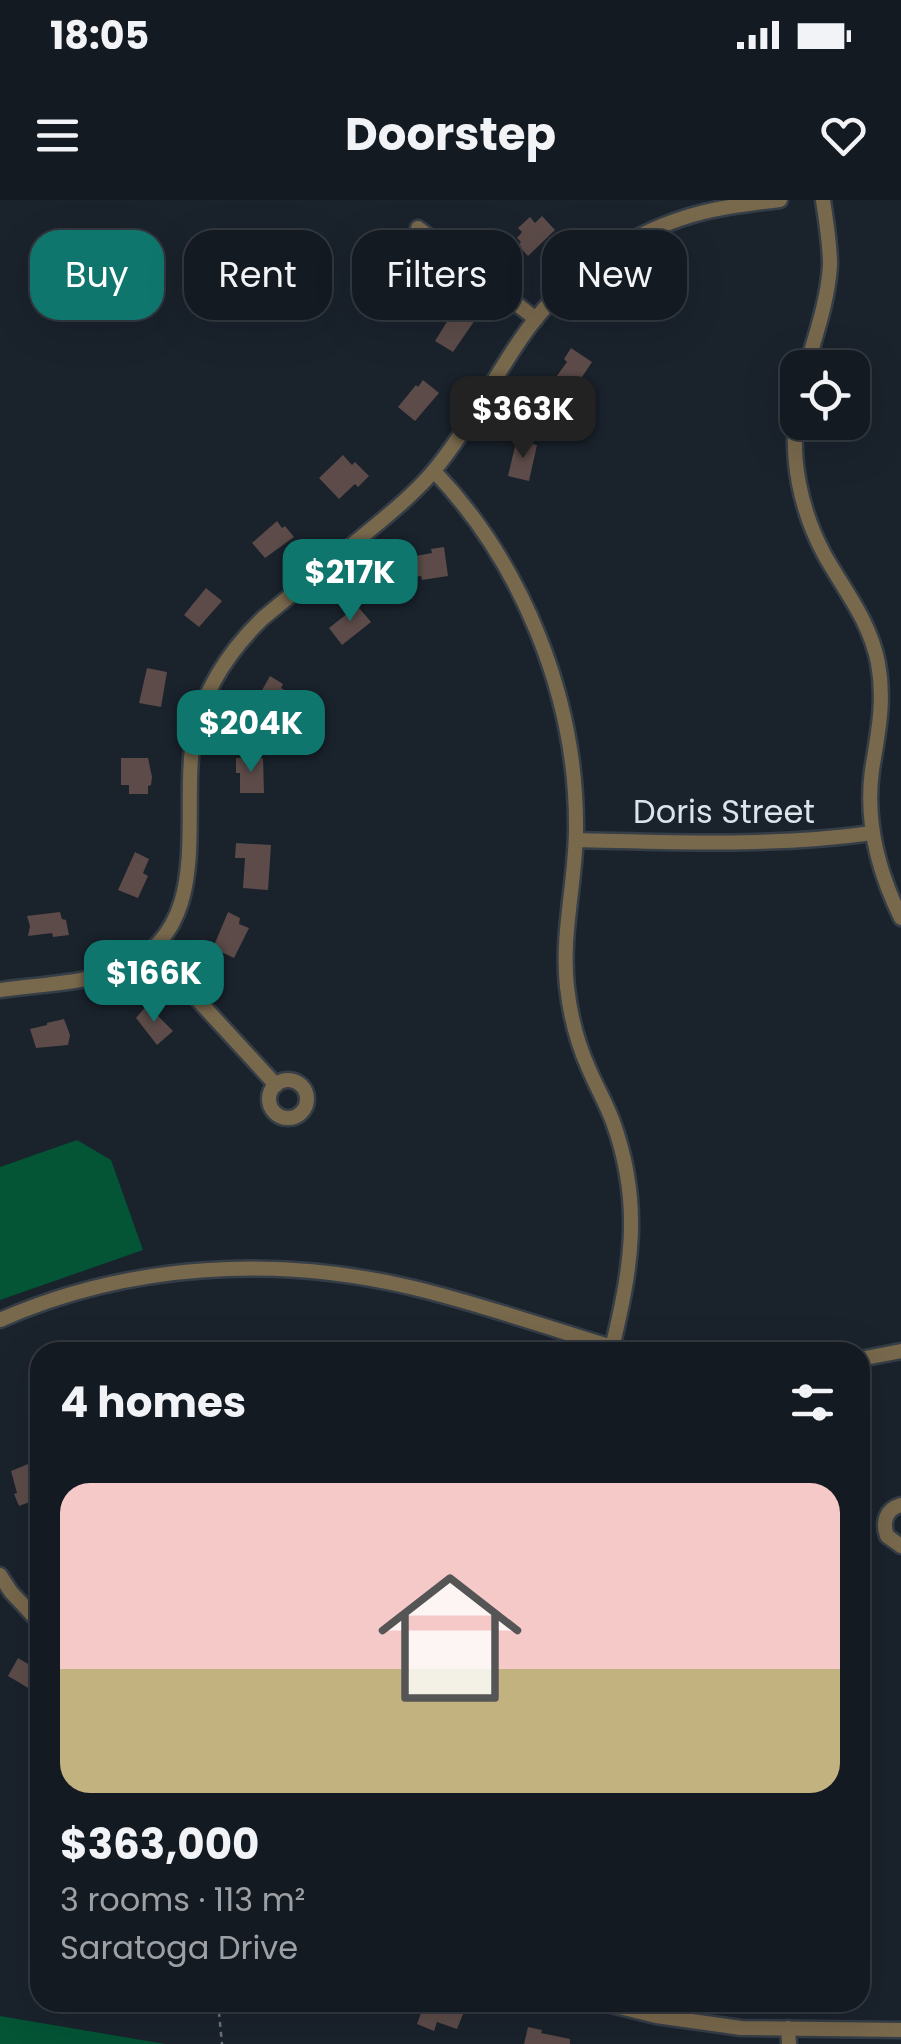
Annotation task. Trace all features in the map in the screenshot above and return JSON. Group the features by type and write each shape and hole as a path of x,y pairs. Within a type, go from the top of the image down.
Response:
{"street":[{"path":"0,990 101,976 135,962 165,936 188,882 194,734 210,686 225,661 263,618 397,508 434,471 536,319 582,273 638,237 700,213 780,200"},
{"path":"811,350 827,291 829,241 823,200"},
{"path":"418,228 536,319"},
{"path":"795,440 796,468 810,524 860,612 878,659 882,713 871,784 872,834 887,890 901,918"},
{"path":"434,471 500,558 538,634 565,724 576,840 566,986 578,1043 624,1158 630,1208 631,1254 614,1342"},
{"name":"Doris Street","path":"576,840 776,843 872,834"},
{"path":"152,950 276,1085"},
{"path":"0,1320 72,1294 150,1276 194,1270 303,1270 414,1288 586,1342"},
{"path":"870,1357 901,1351"},
{"path":"901,1505 889,1512 884,1523 888,1536 901,1546"},
{"path":"0,1574 30,1612"},
{"path":"670,2012 788,2036 901,2030"}],"path":[{"path":"219,2012 222,2044"}],"green space":[{"path":"77,1140 111,1160 143,1250 0,1300 0,1167"},
{"path":"0,2016 165,2044 0,2044"}],"building":[{"path":"542,216 555,230 542,230 542,243 528,256 522,249 522,230 518,228 530,217 535,223"},
{"path":"448,320 475,320 453,352 435,341"},
{"path":"571,348 592,362 572,392 554,380 567,362 564,359"},
{"path":"423,380 439,393 415,421 398,407"},
{"path":"516,442 537,445 529,481 508,476"},
{"path":"343,455 369,476 339,499 319,478"},
{"path":"277,521 294,537 265,558 252,543"},
{"path":"444,547 448,576 422,580 421,576 414,577 410,557"},
{"path":"206,588 222,601 199,627 184,615"},
{"path":"354,602 371,622 342,645 329,628 348,613 345,609"},
{"path":"147,668 167,672 161,707 139,703"},
{"path":"270,676 289,693 271,721 252,708"},
{"path":"121,758 148,758 152,777 148,794 129,794 129,785 121,785"},
{"path":"236,758 263,758 264,793 240,793"},
{"path":"236,843 271,845 268,890 243,888 245,858 235,858"},
{"path":"135,852 149,859 143,873 148,876 138,898 118,890"},
{"path":"60,912 69,935 28,936 27,916"},
{"path":"228,912 249,928 234,958 213,948"},
{"path":"147,1005 173,1031 157,1045 136,1018"},
{"path":"64,1019 70,1035 68,1045 36,1048 30,1029"},
{"path":"30,1463 30,1502 19,1506 11,1471"},
{"path":"18,1658 30,1665 30,1689 8,1676"},
{"path":"421,2012 463,2014 457,2029 437,2022 434,2031 417,2024"},
{"path":"528,2027 570,2039 570,2044 524,2044"}]}
